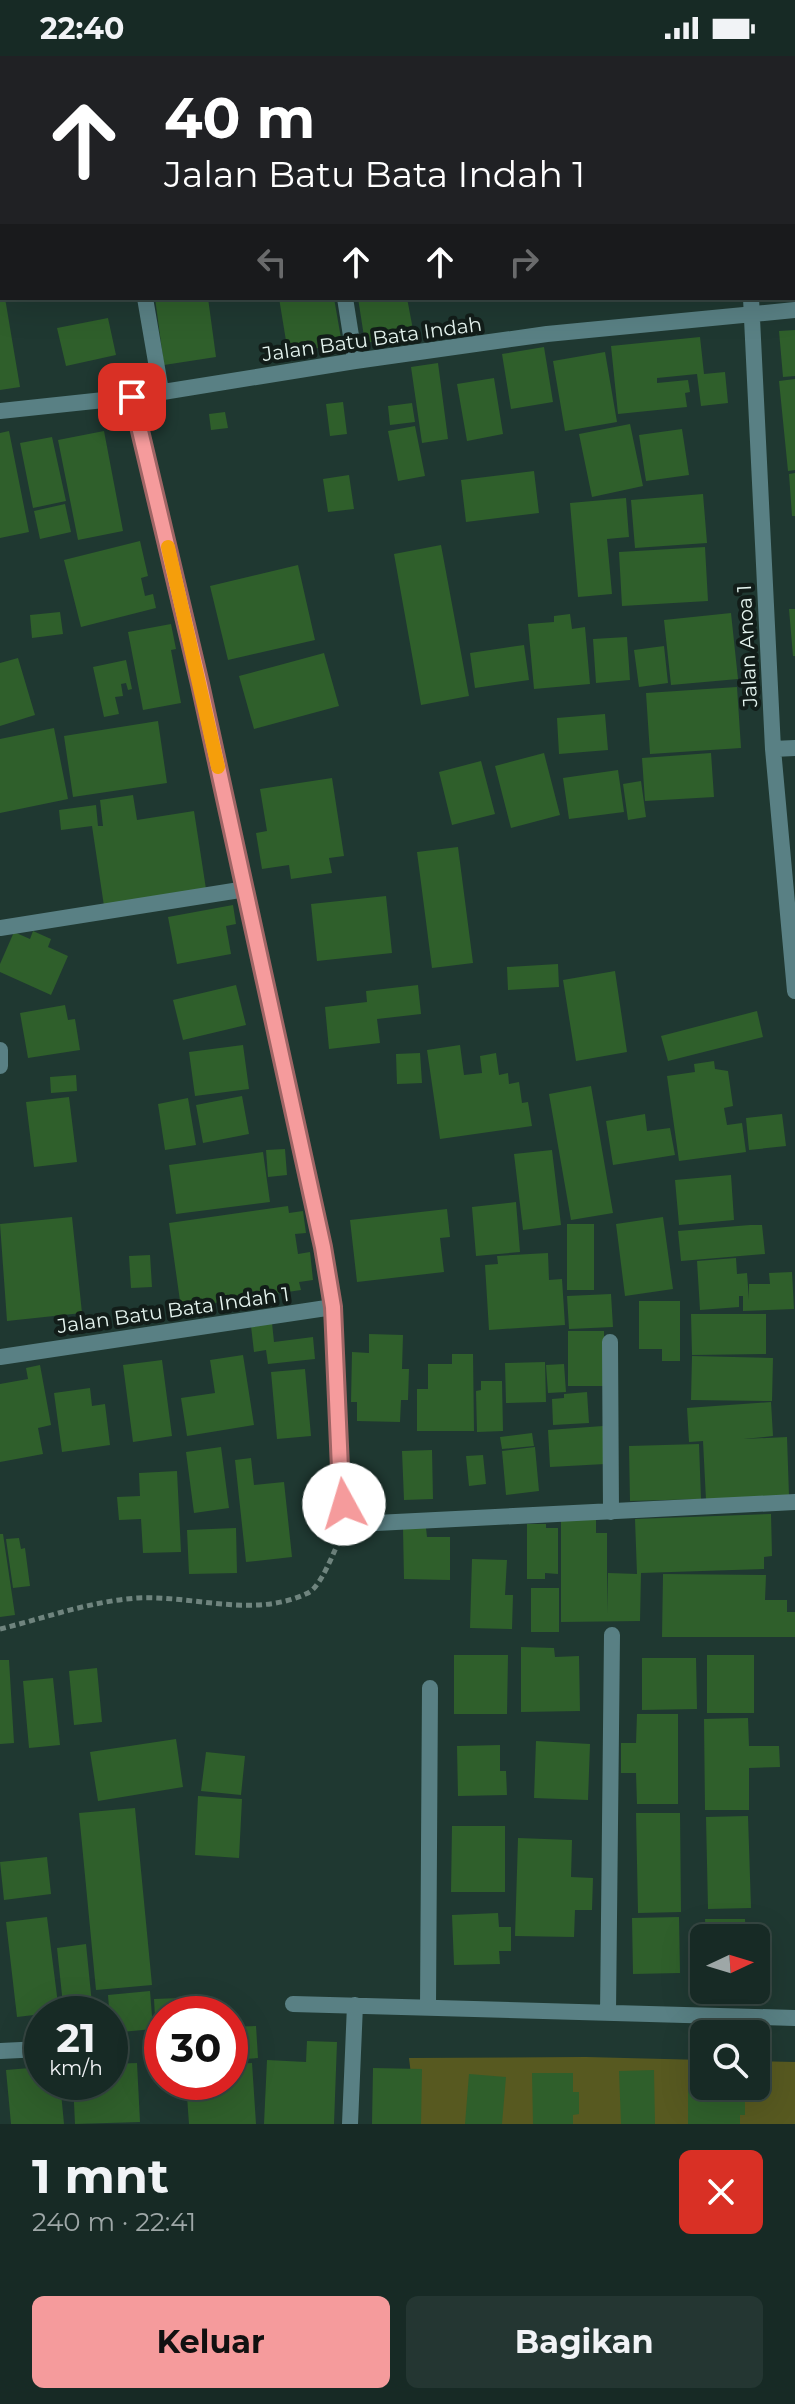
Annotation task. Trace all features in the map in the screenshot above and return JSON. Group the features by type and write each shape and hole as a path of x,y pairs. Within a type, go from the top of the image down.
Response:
{"street":[{"path":"145,300 161,391"},
{"path":"345,300 355,361"},
{"name":"Jalan Batu Bata Indah","path":"0,411 132,397 355,361 751,306 795,310"},
{"name":"Jalan Anoa 1","path":"751,306 773,749 795,991"},
{"path":"132,397 246,889 323,1247 333,1307 341,1492 351,1516 376,1523 795,1502"},
{"path":"773,749 795,748"},
{"path":"0,928 246,889"},
{"path":"0,1050 0,1066"},
{"name":"Jalan Batu Bata Indah 1","path":"0,1357 333,1307"},
{"path":"610,1342 611,1512"},
{"path":"608,2013 612,1635"},
{"path":"428,2007 430,1688"},
{"path":"293,2004 795,2018"},
{"path":"350,2124 355,2005"},
{"path":"0,2051 24,2050"}],"path":[{"path":"0,1629 97,1604 137,1598 168,1598 223,1605 270,1603 310,1592 351,1516"}],"shaded area":[{"path":"409,2058 690,2060 690,2100 770,2100 770,2061 795,2062 795,2124 417,2124"}],"building":[{"path":"0,300 5,300 20,387 0,390"},
{"path":"155,300 208,300 216,357 164,365"},
{"path":"279,300 334,300 342,344 288,353"},
{"path":"358,300 407,300 414,335 365,343"},
{"path":"108,318 116,355 66,366 57,328"},
{"path":"795,330 795,376 783,377 779,331"},
{"path":"700,337 704,374 725,372 728,403 701,406 697,374 657,378 657,383 688,380 690,392 685,393 687,407 618,414 611,346"},
{"path":"544,347 553,402 511,409 502,354"},
{"path":"605,352 617,422 565,431 553,361"},
{"path":"438,363 448,439 422,443 411,367"},
{"path":"494,378 503,434 467,441 457,384"},
{"path":"795,379 795,470 788,471 779,381"},
{"path":"343,402 347,434 330,436 326,404"},
{"path":"412,403 415,422 390,425 388,406"},
{"path":"225,412 228,428 211,430 209,414"},
{"path":"630,424 643,486 592,497 579,434"},
{"path":"415,426 425,476 398,481 388,431"},
{"path":"682,429 689,475 646,481 639,435"},
{"path":"9,431 29,532 0,538 0,433"},
{"path":"104,431 123,531 78,540 58,440"},
{"path":"52,437 66,501 33,508 20,443"},
{"path":"534,471 539,513 466,522 461,480"},
{"path":"795,473 795,516 792,516 789,474"},
{"path":"349,475 354,509 328,512 323,479"},
{"path":"703,494 707,543 635,548 631,500"},
{"path":"626,498 629,537 607,539 612,594 578,597 570,503"},
{"path":"65,504 71,532 40,539 34,511"},
{"path":"140,541 148,576 141,578 145,596 153,594 156,608 81,627 64,560"},
{"path":"441,545 469,696 421,705 394,554"},
{"path":"705,547 708,601 622,606 619,552"},
{"path":"298,565 315,640 228,660 210,586"},
{"path":"789,609 795,609 795,656 793,656"},
{"path":"60,612 63,634 32,638 30,615"},
{"path":"731,613 738,679 671,685 664,620"},
{"path":"570,614 572,629 585,627 590,684 534,689 528,624 554,622 554,616"},
{"path":"171,624 176,649 171,650 181,703 143,710 128,632"},
{"path":"627,637 630,680 596,683 593,639"},
{"path":"524,645 529,680 475,688 470,653"},
{"path":"664,646 668,683 639,687 634,650"},
{"path":"324,653 339,706 254,729 239,676"},
{"path":"18,658 35,715 0,726 0,663"},
{"path":"126,660 132,689 128,690 126,683 121,684 123,696 115,697 119,714 104,717 93,667"},
{"path":"737,687 741,748 650,754 646,693"},
{"path":"605,714 608,750 559,754 557,718"},
{"path":"158,721 167,783 73,797 64,736"},
{"path":"54,728 68,799 0,813 0,739"},
{"path":"544,753 560,815 511,828 495,766"},
{"path":"711,753 714,797 645,801 642,758"},
{"path":"481,761 495,814 452,825 439,772"},
{"path":"618,770 624,812 569,819 563,778"},
{"path":"332,778 344,856 329,858 332,873 291,879 289,865 262,869 256,833 267,831 260,789"},
{"path":"641,781 646,817 628,820 623,784"},
{"path":"133,795 137,820 194,811 206,889 104,906 92,826 61,830 59,810 96,805 98,826 103,826 100,800"},
{"path":"458,847 473,963 432,968 417,852"},
{"path":"386,896 392,953 317,961 311,904"},
{"path":"233,905 236,924 226,926 231,954 177,964 168,917"},
{"path":"33,931 51,939 48,947 68,956 51,995 0,972 0,964 14,932 30,939"},
{"path":"558,964 559,987 508,990 507,967"},
{"path":"615,971 627,1052 576,1061 563,980"},
{"path":"236,985 246,1025 183,1040 173,1000"},
{"path":"418,985 421,1014 377,1019 380,1043 329,1049 325,1007 367,1002 366,991"},
{"path":"65,1005 68,1020 75,1019 80,1050 28,1058 20,1013"},
{"path":"757,1011 763,1037 668,1061 661,1036"},
{"path":"243,1045 249,1089 195,1096 189,1052"},
{"path":"460,1045 464,1075 482,1073 480,1056 496,1053 499,1075 508,1073 509,1084 519,1082 522,1103 528,1102 532,1126 440,1139 427,1050"},
{"path":"420,1053 422,1083 397,1084 396,1054"},
{"path":"714,1061 715,1069 728,1071 733,1106 724,1108 727,1125 742,1123 746,1152 679,1161 667,1076 695,1072 694,1064"},
{"path":"76,1075 77,1091 51,1093 50,1077"},
{"path":"591,1086 613,1213 571,1220 549,1094"},
{"path":"242,1096 249,1134 203,1143 196,1105"},
{"path":"69,1097 77,1162 34,1167 26,1102"},
{"path":"188,1098 196,1145 165,1150 158,1104"},
{"path":"645,1114 647,1131 670,1128 675,1155 613,1165 606,1121"},
{"path":"782,1114 786,1146 749,1150 746,1118"},
{"path":"285,1149 287,1175 268,1177 266,1150"},
{"path":"552,1150 561,1225 523,1230 514,1154"},
{"path":"263,1152 270,1202 176,1214 169,1165"},
{"path":"731,1175 734,1220 679,1225 675,1180"},
{"path":"516,1202 520,1252 476,1256 472,1207"},
{"path":"288,1206 289,1213 303,1211 306,1233 295,1234 298,1254 310,1252 313,1280 299,1282 301,1290 181,1308 169,1223"},
{"path":"447,1209 450,1237 440,1238 444,1272 357,1282 350,1220"},
{"path":"72,1217 82,1313 7,1321 0,1224"},
{"path":"663,1217 673,1289 625,1296 616,1224"},
{"path":"567,1224 594,1224 594,1290 567,1290"},
{"path":"762,1225 765,1254 681,1261 678,1231"},
{"path":"548,1253 549,1280 562,1279 565,1325 489,1330 485,1265 498,1264 497,1256"},
{"path":"150,1255 152,1287 131,1288 129,1256"},
{"path":"736,1258 737,1274 747,1273 749,1300 749,1284 770,1284 769,1273 792,1272 794,1309 743,1311 743,1296 739,1296 739,1307 700,1310 697,1261"},
{"path":"611,1294 613,1327 569,1329 567,1296"},
{"path":"639,1301 680,1301 680,1361 662,1361 662,1349 639,1349"},
{"path":"691,1314 766,1314 766,1354 692,1355"},
{"path":"272,1323 274,1342 313,1337 315,1359 268,1364 266,1350 254,1352 251,1326"},
{"path":"568,1331 604,1331 604,1386 568,1386"},
{"path":"369,1334 403,1335 402,1369 409,1369 408,1400 401,1400 400,1422 357,1421 357,1402 351,1402 352,1352 369,1353"},
{"path":"452,1354 473,1354 474,1431 417,1431 417,1389 428,1389 428,1364 452,1364"},
{"path":"243,1355 254,1425 187,1436 181,1398 215,1393 210,1360"},
{"path":"692,1356 773,1358 772,1401 691,1400"},
{"path":"162,1360 172,1436 133,1442 123,1365"},
{"path":"545,1362 546,1402 506,1403 505,1363"},
{"path":"564,1364 566,1392 548,1393 546,1365"},
{"path":"40,1365 51,1425 38,1428 43,1454 0,1462 0,1384 28,1379 26,1368"},
{"path":"305,1369 311,1436 277,1439 271,1372"},
{"path":"481,1381 502,1381 503,1431 477,1432 476,1391 481,1390"},
{"path":"90,1388 92,1406 105,1404 110,1445 62,1452 54,1393"},
{"path":"587,1392 589,1423 553,1425 552,1399 564,1398 564,1394"},
{"path":"771,1402 773,1436 744,1439 787,1437 789,1496 706,1500 703,1441 689,1442 687,1408"},
{"path":"603,1426 605,1464 550,1467 548,1430"},
{"path":"532,1433 534,1446 502,1449 500,1437"},
{"path":"699,1444 701,1499 630,1501 629,1446"},
{"path":"221,1447 229,1508 194,1513 186,1452"},
{"path":"535,1447 539,1491 506,1495 502,1451"},
{"path":"432,1450 433,1499 404,1500 402,1451"},
{"path":"483,1455 486,1484 469,1486 466,1456"},
{"path":"251,1458 254,1485 284,1482 292,1557 246,1562 235,1460"},
{"path":"177,1471 181,1552 143,1553 141,1519 119,1520 117,1497 140,1496 139,1473"},
{"path":"771,1514 772,1556 764,1557 764,1569 641,1573 640,1621 561,1622 561,1517 596,1517 596,1533 607,1533 607,1613 608,1573 637,1574 635,1519"},
{"path":"527,1524 546,1524 546,1528 558,1528 558,1574 545,1573 545,1579 527,1579"},
{"path":"236,1528 237,1573 189,1574 187,1530"},
{"path":"403,1528 426,1528 427,1537 450,1537 450,1580 404,1579"},
{"path":"0,1534 3,1534 15,1615 0,1617"},
{"path":"19,1538 21,1549 25,1548 30,1586 13,1588 6,1539"},
{"path":"472,1559 507,1560 505,1595 513,1595 512,1629 470,1628"},
{"path":"663,1574 766,1575 765,1600 787,1600 787,1612 795,1612 795,1637 662,1637"},
{"path":"531,1588 559,1588 559,1632 531,1632"},
{"path":"521,1647 554,1648 555,1657 579,1656 580,1711 521,1712"},
{"path":"454,1655 508,1655 507,1714 454,1714"},
{"path":"707,1655 754,1655 754,1713 707,1713"},
{"path":"642,1658 696,1658 697,1709 642,1710"},
{"path":"0,1660 9,1660 14,1743 0,1744"},
{"path":"97,1668 102,1722 74,1725 69,1671"},
{"path":"53,1678 60,1745 29,1748 23,1681"},
{"path":"637,1714 678,1714 678,1804 637,1804 636,1773 621,1773 621,1743 636,1743"},
{"path":"748,1718 749,1746 779,1746 780,1767 749,1768 749,1810 705,1810 704,1719"},
{"path":"176,1739 183,1787 98,1801 90,1752"},
{"path":"536,1741 590,1744 588,1800 534,1798"},
{"path":"500,1745 500,1771 506,1771 507,1795 458,1796 457,1746"},
{"path":"206,1752 245,1756 241,1795 201,1791"},
{"path":"198,1796 242,1799 239,1858 195,1855"},
{"path":"135,1808 152,1985 96,1990 79,1813"},
{"path":"636,1813 680,1813 681,1912 638,1913"},
{"path":"748,1816 751,1908 708,1909 706,1817"},
{"path":"452,1826 505,1826 505,1892 451,1892"},
{"path":"518,1838 572,1840 571,1877 593,1878 592,1910 575,1910 574,1937 515,1936"},
{"path":"47,1857 51,1894 4,1900 0,1862"},
{"path":"498,1913 499,1927 511,1927 511,1951 499,1951 500,1964 454,1965 452,1915"},
{"path":"47,1917 57,1996 24,1996 24,2016 17,2017 6,1922"},
{"path":"679,1917 680,1973 633,1974 632,1918"},
{"path":"705,1919 745,1919 745,1924 705,1924"},
{"path":"86,1944 91,1996 62,1996 57,1948"},
{"path":"150,1991 150,1996 144,1996 144,2030 128,2031 128,1996 108,1995"},
{"path":"248,2026 256,2026 258,2058 248,2059"},
{"path":"307,2041 337,2042 334,2124 264,2124 267,2060 306,2062"},
{"path":"690,2047 690,2100 745,2100 745,2115 740,2115 740,2124 688,2124"},
{"path":"128,2063 137,2063 140,2122 75,2124 74,2100 128,2100"},
{"path":"248,2063 252,2063 256,2124 189,2124 187,2100 248,2100"},
{"path":"24,2068 24,2100 62,2100 64,2124 11,2124 6,2070"},
{"path":"373,2068 422,2069 421,2124 372,2124"},
{"path":"654,2070 655,2124 621,2124 619,2071"},
{"path":"532,2073 573,2073 573,2092 579,2092 579,2114 573,2115 573,2124 533,2124"},
{"path":"469,2074 506,2077 502,2124 465,2124"}],"slow traffic":[{"path":"168,547 218,767"}],"route":[{"path":"132,397 200,684 323,1247 333,1307 344,1504"}]}
